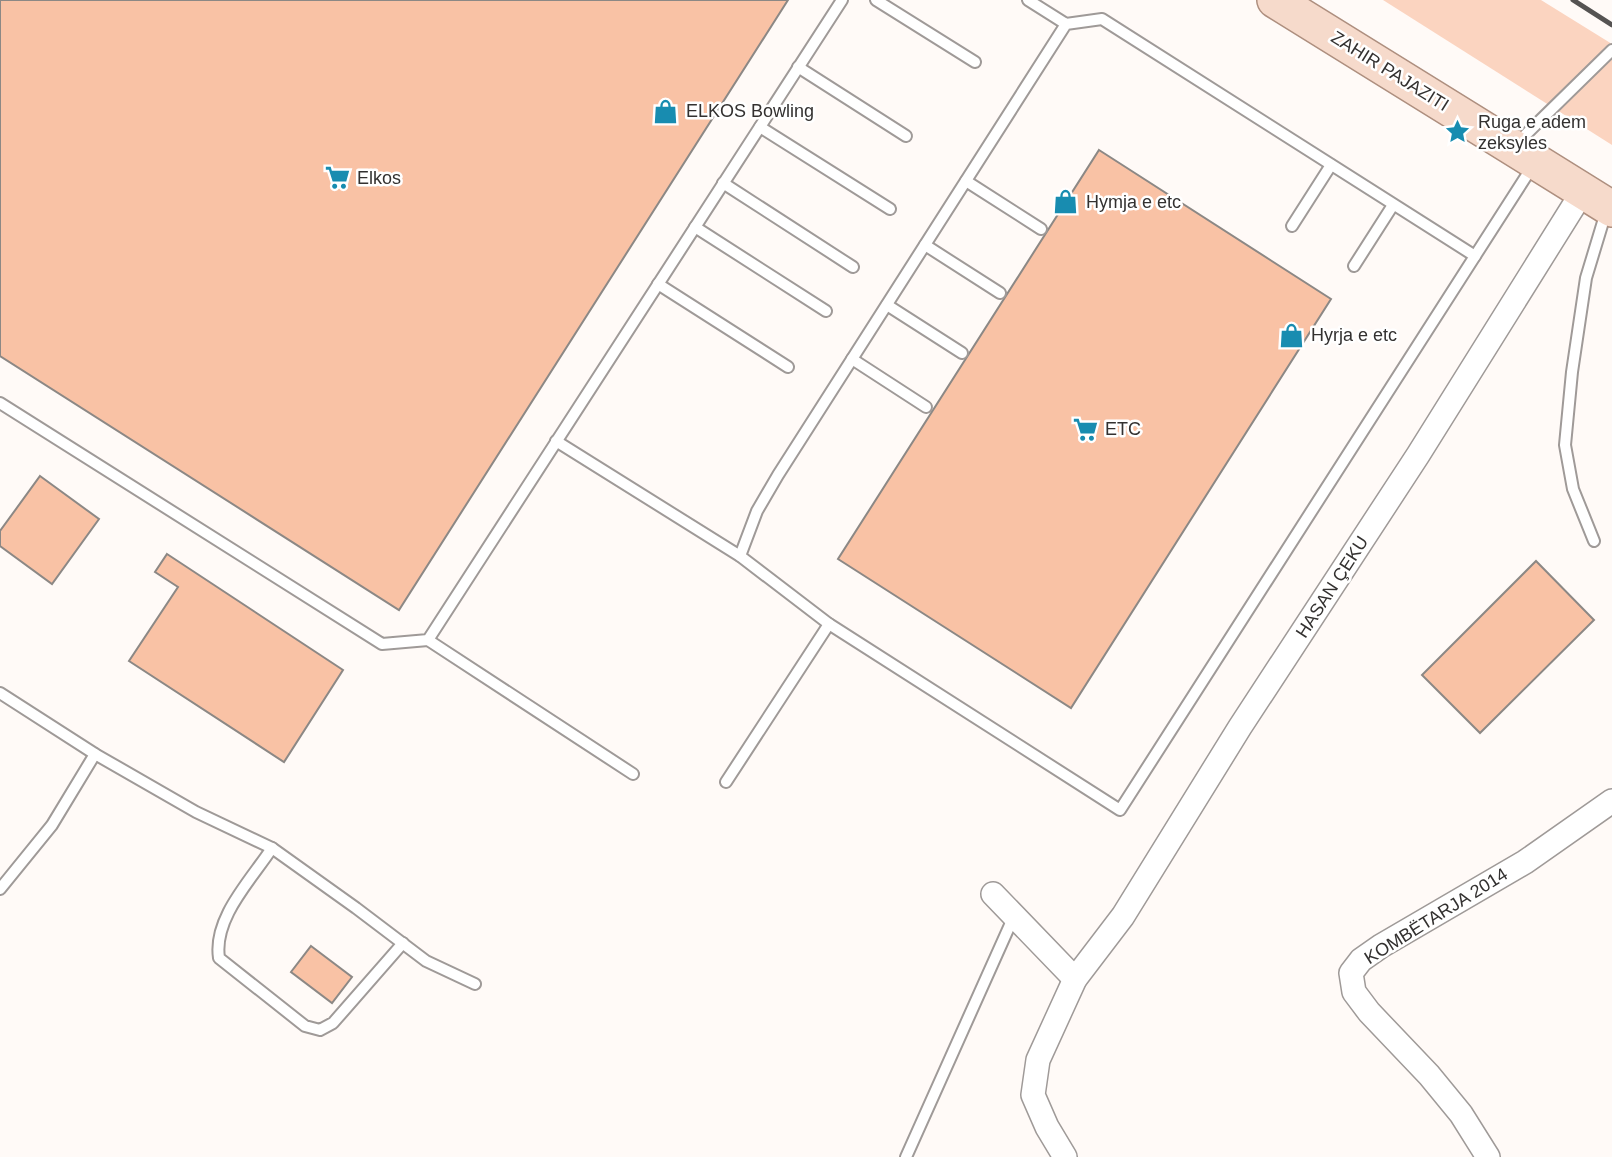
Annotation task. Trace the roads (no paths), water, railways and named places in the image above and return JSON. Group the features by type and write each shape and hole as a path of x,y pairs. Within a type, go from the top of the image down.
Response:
{"main road":[{"name":"ZAHIR PAJAZITI","path":"1275,0 1601,202"}],"street":[{"name":"HASAN ÇEKU","path":"1065,1157 1047,1128 1033,1095 1038,1060 1075,979 1123,916 1240,727 1418,455 1601,202"},
{"name":"KOMBËTARJA 2014","path":"1488,1157 1445,1094 1353,992 1351,973 1361,960 1381,946 1525,862 1612,801"},
{"path":"993,894 1075,979"}],"lane":[{"path":"428,640 842,0"},
{"path":"876,0 975,62"},
{"path":"1028,0 1066,24 1102,19 1475,256"},
{"path":"740,556 757,511 1066,24"},
{"path":"556,441 740,556 829,624 1120,810 1475,256 1524,155 1612,50"},
{"path":"798,67 906,136"},
{"path":"760,127 890,209"},
{"path":"1292,226 1331,165"},
{"path":"966,181 1041,229"},
{"path":"723,183 853,267"},
{"path":"1594,541 1573,489 1565,444 1572,372 1601,202"},
{"path":"1354,266 1393,205"},
{"path":"695,227 826,311"},
{"path":"925,245 1000,293"},
{"path":"658,284 788,367"},
{"path":"887,305 962,353"},
{"path":"852,359 926,407"},
{"path":"0,403 382,645 428,640 633,774"},
{"path":"726,782 829,624"},
{"path":"0,693 95,754 196,812 272,848 426,961 475,984"},
{"path":"0,889 52,825 95,754"},
{"path":"272,848 223,922 216,942 219,958 305,1026 320,1030 333,1023 403,943"},
{"path":"906,1157 1014,916"}],"railway":[{"path":"1573,0 1612,25"}],"place":[{"name":"ELKOS Bowling","path":"666,111"},
{"name":"Ruga e adem zeksyles","path":"1458,132"},
{"name":"Elkos","path":"337,178"},
{"name":"Hymja e etc","path":"1066,202"},
{"name":"Hyrja e etc","path":"1291,335"},
{"name":"ETC","path":"1085,429"}]}
